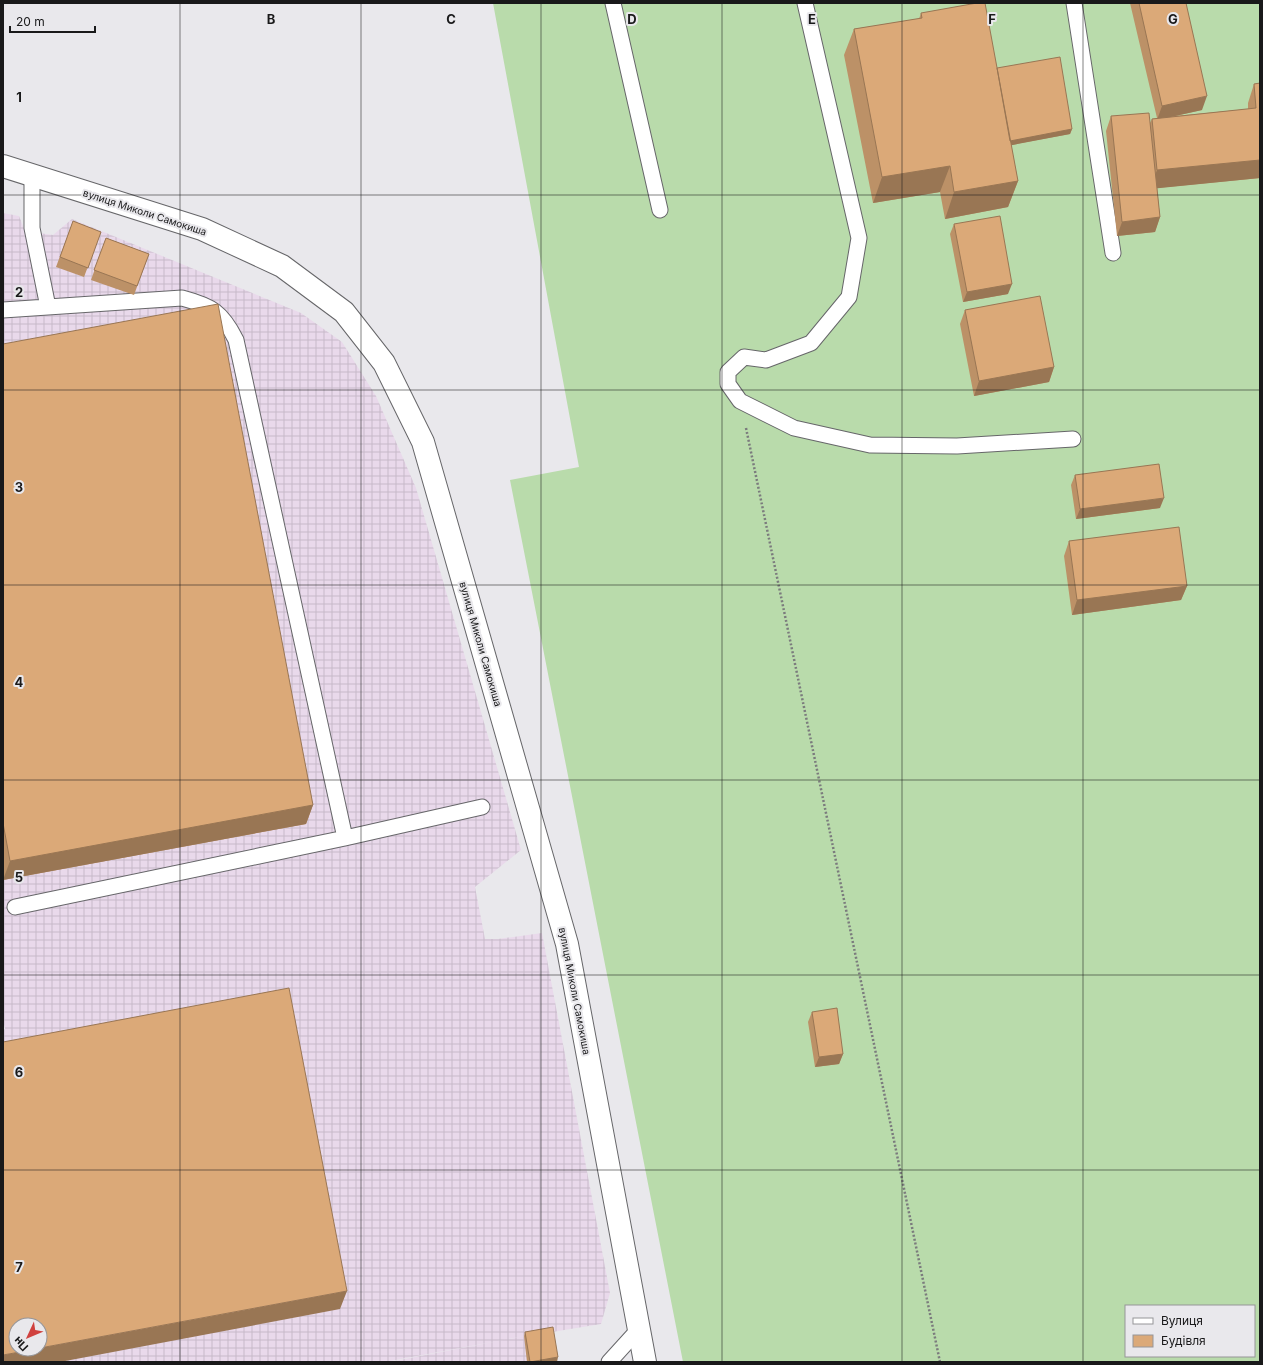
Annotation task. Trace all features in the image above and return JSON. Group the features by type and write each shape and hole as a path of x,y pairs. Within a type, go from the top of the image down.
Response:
{"street":[{"name":"вулиця Миколи Самокиша","path":"3,166 202,229 282,266 344,312 384,363 423,442 567,944 645,1362"}],"lane":[{"path":"612,3 660,210"},
{"path":"805,3 859,238 849,297 811,343 766,360 744,357 728,372 728,384 740,401 794,428 870,445 957,446 1073,440"},
{"path":"1074,3 1113,253"},
{"path":"32,176 32,228 48,307"},
{"path":"3,310 182,298 204,304 226,321 236,340 345,838"},
{"path":"15,907 345,838 482,807"},
{"path":"609,1362 639,1329"}],"path":[{"path":"740,401 940,1362"}],"shaded area":[{"path":"3,213 19,216 25,231 53,235 72,219 301,313 342,342 376,396 416,488 521,850 475,887 485,939 498,939 542,933 610,1293 601,1324 552,1332 557,1362 389,1362 530,1335 385,1362 3,1362 3,1030 5,1029 3,1020"}],"green space":[{"path":"493,3 1260,3 1260,1362 683,1362 510,480 579,467"}],"building":[{"path":"977,3 985,3 1018,181 954,192 950,166 882,177 854,29 922,18 921,13"},
{"path":"1139,3 1186,3 1207,96 1162,106"},
{"path":"1060,57 1072,129 1010,141 997,68"},
{"path":"1260,83 1260,160 1157,170 1152,119 1256,108 1254,84"},
{"path":"1149,113 1160,217 1122,222 1111,116"},
{"path":"1000,216 1012,284 967,292 954,224"},
{"path":"73,221 101,232 88,268 60,257"},
{"path":"106,238 149,254 137,286 94,270"},
{"path":"1040,296 1054,367 979,381 965,310"},
{"path":"218,304 313,805 10,861 3,823 3,344"},
{"path":"1159,464 1164,498 1080,509 1075,475"},
{"path":"1179,527 1187,586 1077,600 1069,541"},
{"path":"289,988 347,1291 48,1347 48,1317 8,1317 8,1354 3,1355 3,1042"},
{"path":"837,1008 843,1054 819,1057 812,1012"},
{"path":"553,1327 558,1357 530,1362 525,1332"}]}
